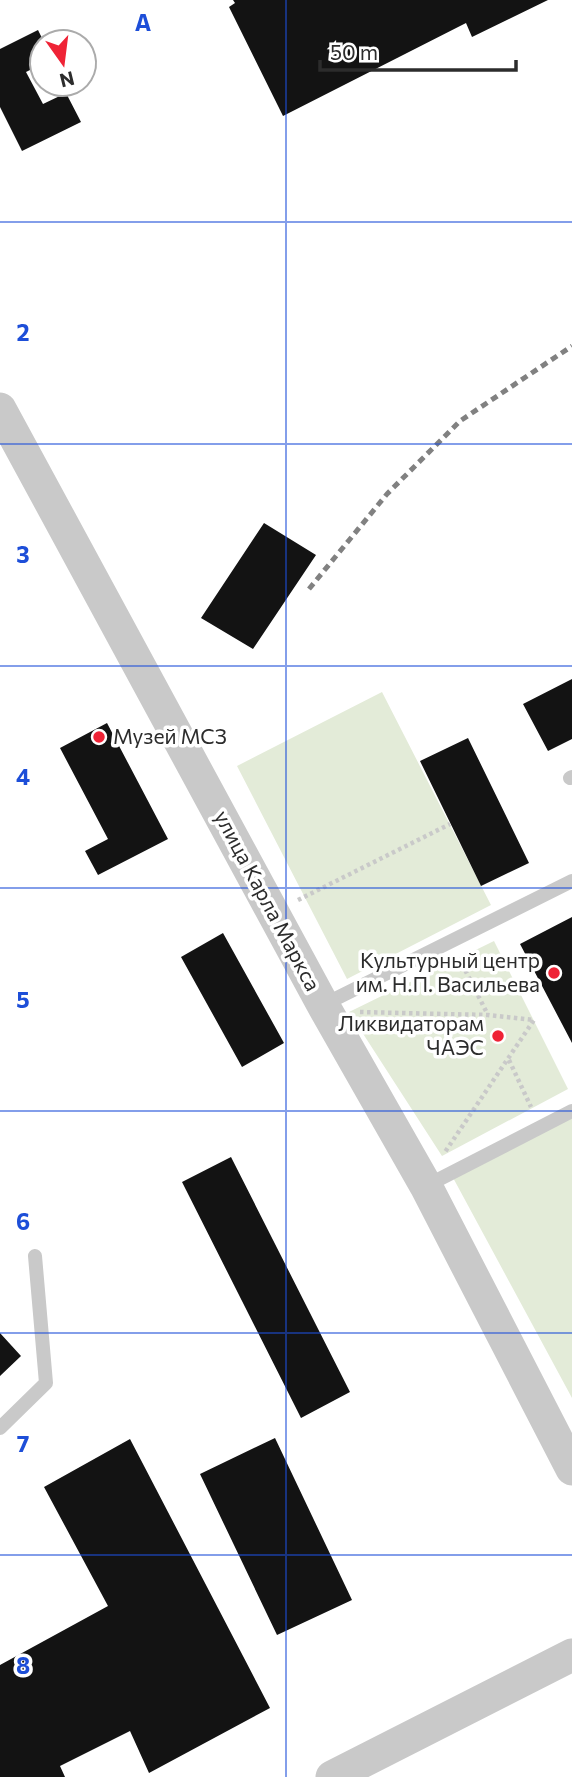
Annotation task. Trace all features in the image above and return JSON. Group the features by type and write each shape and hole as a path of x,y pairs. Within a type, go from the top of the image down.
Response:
{"street":[{"name":"улица Карла Маркса","path":"0,409 336,1008 572,1469"},
{"path":"332,1777 572,1655"}],"lane":[{"path":"336,1008 572,881"},
{"path":"426,1186 572,1111"},
{"path":"0,1428 46,1383 35,1256"}],"path":[{"path":"290,904 450,824"},
{"path":"459,958 488,1016"},
{"path":"336,1008 534,1020 443,1156"},
{"path":"509,1060 531,1107"}],"green space":[{"path":"382,692 491,905 347,979 237,766"},
{"path":"494,941 568,1089 442,1156 349,1012"},
{"path":"572,1113 572,1398 451,1174"}],"building":[{"path":"233,0 548,0 472,37 466,23 283,116 229,7 235,3"},
{"path":"28,35 28,98 40,98 43,104 56,98 69,98 81,122 22,151 0,107 0,49"},
{"path":"264,523 316,555 253,649 201,618"},
{"path":"572,679 572,739 548,751 523,704"},
{"path":"107,723 168,839 98,875 85,851 108,839 60,748"},
{"path":"468,738 529,863 481,886 420,761"},
{"name":"Культурный центр им. Н.П. Васильева","path":"572,917 572,1043 520,944"},
{"path":"223,933 284,1043 242,1067 181,957"},
{"path":"231,1157 350,1392 301,1418 182,1182"},
{"path":"0,1333 21,1356 0,1376"},
{"path":"275,1438 352,1600 277,1635 200,1474"},
{"path":"130,1439 270,1708 149,1773 130,1731 60,1766 65,1777 0,1777 0,1665 108,1606 44,1487"}],"railway":[{"path":"309,589 387,494 460,421 572,346"}],"place":[{"name":"Музей МСЗ","path":"99,737"},
{"name":"Культурный центр им. Н.П. Васильева","path":"554,973"},
{"name":"Ликвидаторам ЧАЭС","path":"498,1036"}]}
